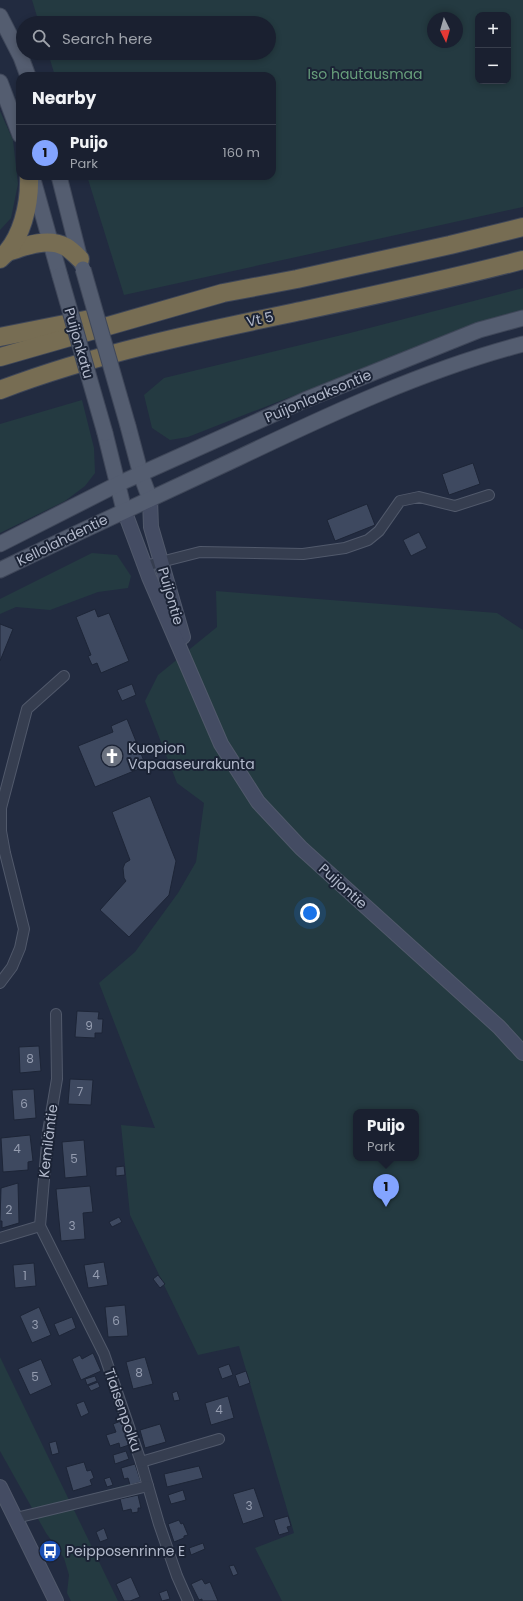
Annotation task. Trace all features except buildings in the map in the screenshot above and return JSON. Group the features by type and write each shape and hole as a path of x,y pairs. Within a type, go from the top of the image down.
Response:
{"highway":[{"path":"4,256 19,228 28,203 30,180"},
{"path":"0,337 297,279 523,227"},
{"path":"4,256 30,245 51,243 65,247 82,264"},
{"name":"Vt 5","path":"0,390 40,375 183,335 341,302 523,260"},
{"path":"0,357 223,293"}],"main road":[{"path":"0,16 16,47"},
{"path":"22,60 27,72"},
{"path":"0,82 16,124"},
{"name":"Puijonkatu","path":"31,180 51,243 105,433 124,510"},
{"name":"Puijonkatu","path":"60,180 141,474 150,498"},
{"name":"Puijonlaaksontie","path":"118,484 305,400 479,330 523,318"},
{"name":"Puijonlaaksontie","path":"124,510 311,423 396,386 485,354 523,344"},
{"name":"Kellolahdentie","path":"0,544 118,484"},
{"name":"Kellolahdentie","path":"0,570 124,510"}],"street":[{"path":"145,566 200,552 303,554 346,548 368,540 379,531 400,501 419,497 455,506 489,495"},
{"name":"Puijontie","path":"150,498 151,528 198,692"},
{"name":"Puijontie","path":"124,510 145,566 221,744 258,802 301,848 499,1027 523,1052"},
{"path":"0,983 12,967 20,948 24,928 5,853 1,831 1,808 27,709 64,676"},
{"name":"Kemiläntie","path":"40,1226 48,1132 57,1080 56,1014"},
{"path":"0,1238 40,1226"},
{"name":"Tiaisenpolku","path":"40,1226 104,1354 175,1568 188,1601"},
{"path":"141,1462 219,1439"},
{"path":"16,1518 148,1486"},
{"path":"0,1487 56,1601"}],"green space":[{"name":"Iso hautausmaa","path":"32,0 523,0 523,207 124,295 88,180 276,180 276,72 54,72 50,60 276,60 276,16 37,16"},
{"path":"0,111 13,140 16,180 18,180 18,184 11,218 0,230"},
{"path":"523,288 523,310 479,323 188,437 170,440 152,428 144,395 164,378 350,333"},
{"path":"82,400 94,448 95,473 85,486 65,501 0,533 0,424"},
{"path":"92,553 117,555 131,576 128,588 98,592 50,610 16,607 0,614 0,599"},
{"path":"216,591 497,613 523,630 523,1601 282,1601 255,1548 294,1533 239,1346 198,1355 130,1215 121,1125 155,1128 99,983 135,952 178,893 196,862 204,803 177,783 145,701 158,675 217,627"},
{"path":"0,1357 69,1500 141,1481 143,1492 74,1510 118,1601 71,1601 67,1593 69,1575 64,1558 46,1533 0,1451"}],"place":[{"name":"Kuopion Vapaaseurakunta","path":"112,756"},
{"name":"Puijo","path":"386,1207"},
{"name":"Peipposenrinne E","path":"50,1551"}]}
